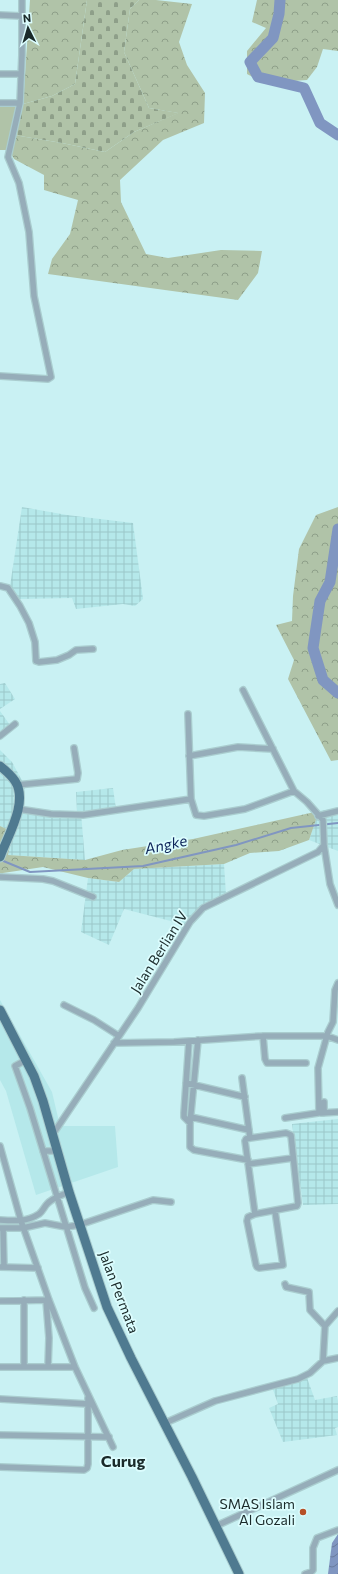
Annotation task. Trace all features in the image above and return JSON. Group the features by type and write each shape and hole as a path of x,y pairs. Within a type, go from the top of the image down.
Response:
{"main road":[{"path":"0,766 17,784 19,795 18,809 0,856"},
{"name":"Jalan Permata","path":"0,1010 26,1060 43,1100 68,1192 107,1307 239,1574"}],"street":[{"path":"0,376 48,379 51,377 34,296 29,232 19,183 8,157 20,102 22,0"},
{"path":"0,15 21,16"},
{"path":"0,74 21,74"},
{"path":"0,103 20,102"},
{"path":"0,586 8,588 20,606 29,624 35,642 36,661 57,660 76,650 93,649"},
{"path":"243,690 294,791 307,802 320,818 330,884 338,905"},
{"path":"188,714 191,799 195,813 199,816 254,807 294,791"},
{"path":"0,736 15,724"},
{"path":"189,756 238,747 274,749"},
{"path":"17,784 77,779 78,773 74,748"},
{"path":"18,809 51,814 83,815 191,799"},
{"path":"320,818 338,811"},
{"name":"Jalan Berlian IV","path":"53,1134 138,1008 190,922 202,908 318,852 324,845"},
{"path":"0,877 48,880 93,898"},
{"path":"285,1118 318,1113 320,1111 318,1068 321,1052 328,1032 334,1022 335,990 338,983"},
{"path":"64,1006 94,1020 119,1036"},
{"path":"263,1036 265,1059 267,1063 306,1063"},
{"path":"114,1043 148,1043 263,1036 327,1036 338,1040"},
{"path":"198,1040 190,1117 189,1145 191,1149 248,1162 293,1158"},
{"path":"189,1041 184,1117 190,1123"},
{"path":"26,1060 15,1066 24,1090 85,1288 94,1308"},
{"path":"321,1071 322,1113 338,1112"},
{"path":"242,1078 250,1138"},
{"path":"186,1083 245,1097"},
{"path":"190,1117 249,1130"},
{"path":"255,1214 244,1141 250,1138 289,1133 291,1135 298,1205 295,1207 255,1214 248,1217 247,1221 256,1265 259,1268 283,1265 275,1211"},
{"path":"0,1148 23,1228 48,1300 74,1367 113,1447"},
{"path":"43,1151 58,1151"},
{"path":"0,1220 21,1221 41,1213 46,1205 68,1192"},
{"path":"38,1268 2,1267 1,1228 23,1228 45,1223 66,1228 153,1200 171,1202"},
{"path":"284,1284 286,1287 310,1292 310,1310 325,1326"},
{"path":"24,1300 24,1367"},
{"path":"0,1301 48,1300"},
{"path":"48,1300 48,1367"},
{"path":"323,1361 325,1326 338,1311"},
{"path":"165,1423 215,1401 298,1379 310,1373 323,1361 338,1358"},
{"path":"0,1367 74,1367"},
{"path":"0,1467 84,1470 87,1468 88,1394"},
{"path":"0,1399 88,1404"},
{"path":"0,1435 109,1437"},
{"path":"216,1526 338,1470"},
{"path":"305,1574 313,1570 313,1548 317,1538 338,1530"}],"shaded area":[{"path":"22,507 67,515 133,523 143,599 135,606 123,604 76,609 72,598 18,599 10,586"},
{"path":"5,683 15,699 0,709 0,684"},
{"path":"0,711 10,725 0,733"},
{"path":"0,750 12,762 25,786 22,808 77,812 76,792 113,788 116,809 81,813 85,860 8,855 13,832 0,826"},
{"path":"338,808 338,851 309,840 319,811"},
{"path":"224,864 226,895 202,910 190,926 124,909 109,945 81,932 88,878 119,882 134,869"},
{"path":"0,1000 52,1092 60,1126 115,1126 118,1167 36,1195 6,1091 0,1080"},
{"path":"338,1119 338,1204 303,1205 292,1124"},
{"path":"306,1375 315,1400 337,1396 338,1427 335,1428 337,1435 283,1442 269,1408 278,1404 271,1384"}],"green space":[{"path":"30,0 87,0 75,84 52,96 23,104"},
{"path":"87,0 139,0 130,9 124,52 149,108 179,113 134,132 105,152 14,135 23,104 52,96 75,84"},
{"path":"139,0 156,0 192,4 179,42 187,65 205,93 204,123 163,140 120,180 121,202 146,254 168,258 221,250 262,251 258,273 238,300 48,274 52,259 70,234 78,200 44,190 44,175 14,159 9,150 14,135 105,152 134,132 178,113 149,108 124,52 130,9"},
{"path":"257,0 338,0 338,51 323,49 317,67 307,80 264,83 247,74 247,51 266,28 252,22"},
{"path":"0,104 23,104 9,150 0,150"},
{"path":"338,507 338,760 331,761 288,679 294,660 276,625 292,621 293,596 299,549 316,515"},
{"path":"319,811 309,840 279,851 250,853 224,864 134,869 119,882 88,878 43,867 3,873 0,878 0,826 13,832 8,855 85,860 122,850 193,839"}],"water":[{"path":"338,1534 338,1574 328,1574 332,1543"}],"waterway":[{"name":"Angke","path":"280,0 279,14 273,38 250,62 258,77 304,88 320,123 338,135"},
{"name":"Angke","path":"338,529 330,582 320,601 313,648 323,680 338,693"},
{"name":"Angke","path":"1,860 30,872 143,866 236,845 291,828 338,823"}],"place":[{"name":"SMAS Islam Al Gozali","path":"303,1512"}],"district":[{"name":"Curug","path":"123,1461"}]}
